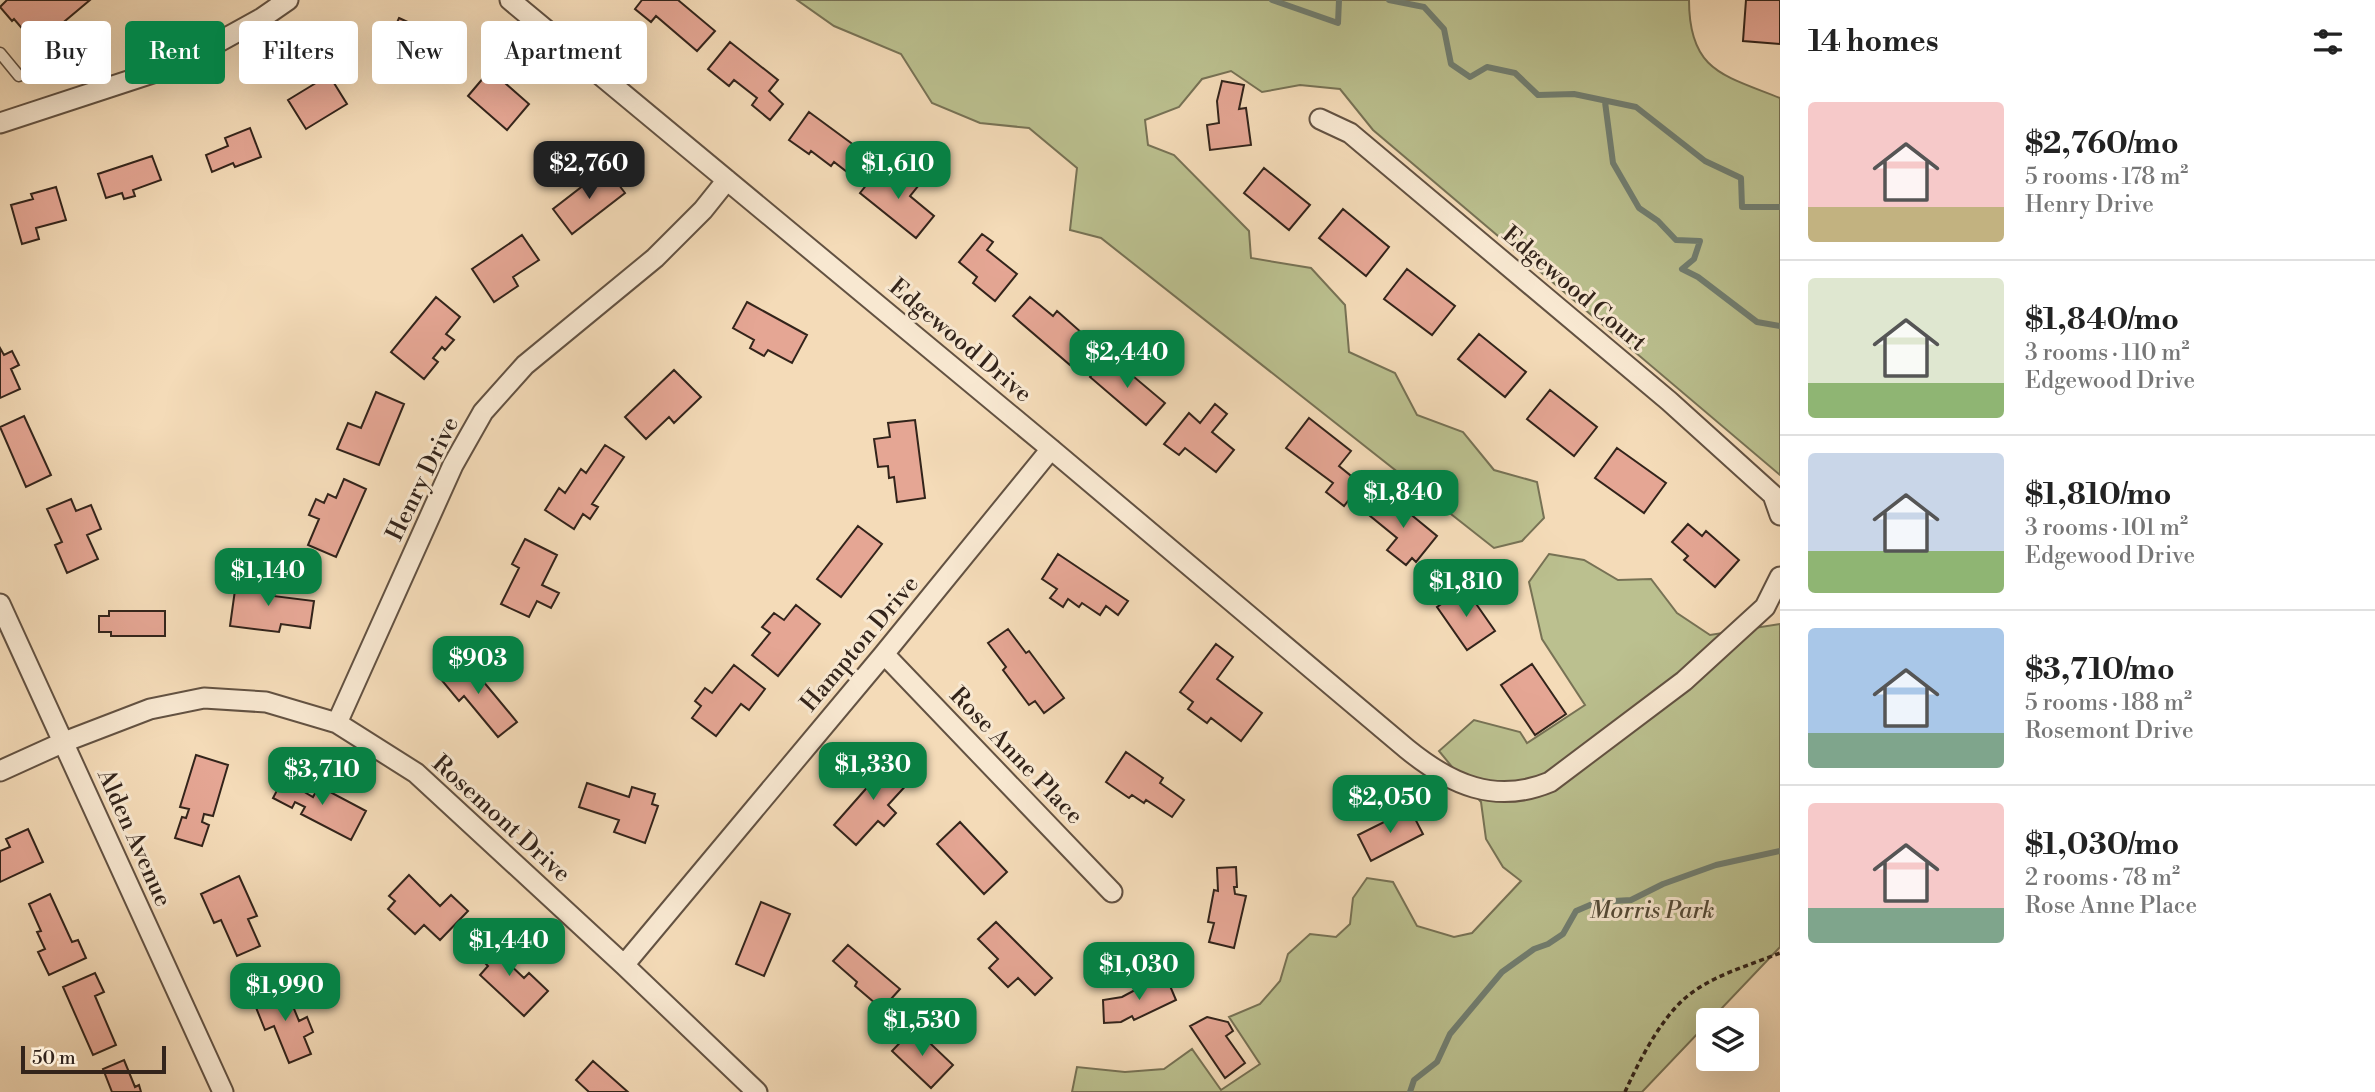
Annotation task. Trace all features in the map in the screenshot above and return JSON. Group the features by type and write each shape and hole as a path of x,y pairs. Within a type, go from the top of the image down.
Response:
{"street":[{"path":"0,124 177,65 262,18 288,0"},
{"name":"Edgewood Drive","path":"510,0 1051,449 1407,749 1434,770 1466,786 1513,790 1533,788 1550,782 1684,681 1765,607 1780,578"},
{"name":"Edgewood Court","path":"1320,119 1350,133 1669,401 1773,495 1780,514"},
{"name":"Henry Drive","path":"337,723 453,465 483,412 525,365 655,258 703,210 727,180"},
{"name":"Hampton Drive","path":"624,965 1051,449"},
{"name":"Alden Avenue","path":"0,604 223,1092"},
{"name":"Rose Anne Place","path":"884,654 1112,892"},
{"name":"Rosemont Drive","path":"0,771 64,742 150,709 204,698 266,702 337,723 416,773 757,1092"}],"lane":[{"path":"0,53 19,76"}],"path":[{"path":"1625,1092 1662,1024 1684,999 1724,975 1780,953"}],"green space":[{"path":"797,0 1689,0 1695,42 1713,67 1726,76 1780,98 1780,475 1373,130 1340,89 1300,85 1262,92 1231,71 1202,79 1179,107 1145,120 1148,145 1174,155 1249,231 1251,258 1311,268 1345,305 1349,352 1395,373 1417,415 1463,432 1494,470 1537,482 1544,518 1522,541 1494,548 1101,238 1070,230 1077,168 1029,128 980,123 932,103 901,54 834,26"},
{"name":"Morris Park","path":"1549,554 1584,560 1618,580 1651,579 1677,613 1710,635 1780,624 1780,947 1722,1008 1696,1008 1696,1035 1642,1092 1072,1092 1077,1067 1125,1072 1164,1069 1192,1049 1221,1090 1260,1064 1229,1017 1260,1004 1280,981 1288,954 1310,934 1336,937 1350,924 1353,898 1367,878 1393,882 1417,926 1454,937 1472,933 1521,881 1503,867 1486,839 1481,802 1439,751 1474,720 1520,732 1527,743 1585,705 1542,639 1529,582"}],"building":[{"path":"7,0 90,0 65,21 21,21 21,27 0,7"},
{"path":"642,0 678,0 715,31 697,51 656,16 651,22 635,9"},
{"path":"1746,0 1780,0 1780,44 1743,41"},
{"path":"730,42 778,80 769,91 783,104 770,120 752,105 757,98 734,80 729,86 708,69"},
{"path":"481,81 481,84 506,84 529,104 507,130 468,96"},
{"path":"1222,81 1244,85 1239,109 1246,108 1251,145 1210,150 1207,125 1219,123 1217,101"},
{"path":"314,84 335,84 347,104 306,129 288,100"},
{"path":"809,112 866,154 851,175 834,162 831,166 811,151 809,154 789,140"},
{"path":"250,128 261,157 235,167 233,163 212,172 206,155 228,146 225,138"},
{"path":"152,156 161,180 133,190 135,196 124,199 122,193 106,198 98,174"},
{"path":"606,168 625,193 572,234 553,209"},
{"path":"880,168 893,179 900,170 919,185 910,196 934,216 916,238 860,193"},
{"path":"1264,168 1310,205 1289,230 1244,193"},
{"path":"56,187 66,220 36,228 39,239 22,244 11,205 33,199 31,194"},
{"path":"1343,209 1389,247 1366,276 1319,238"},
{"path":"982,234 993,242 987,250 1017,274 995,301 973,283 977,277 959,262"},
{"path":"522,235 539,260 513,277 518,286 494,302 472,269"},
{"path":"1407,269 1455,306 1432,335 1384,299"},
{"path":"436,297 460,317 446,334 454,340 445,350 442,347 433,358 438,362 424,379 391,352"},
{"path":"1030,297 1053,316 1057,311 1091,341 1070,365 1013,316"},
{"path":"747,302 807,335 792,363 768,350 764,356 750,348 754,340 733,328"},
{"path":"1479,334 1526,372 1505,397 1458,359"},
{"path":"0,348 4,355 12,351 19,365 11,369 20,389 0,398"},
{"path":"1108,355 1165,403 1146,425 1090,377"},
{"path":"674,370 701,397 674,423 669,417 646,439 625,417"},
{"path":"1550,390 1597,427 1574,456 1527,419"},
{"path":"376,392 404,404 379,465 337,449 348,423 361,428"},
{"path":"1215,404 1227,414 1212,432 1234,450 1216,472 1185,448 1179,455 1164,444 1189,413 1200,423"},
{"path":"24,416 51,475 26,487 0,427"},
{"path":"1309,418 1351,451 1339,466 1361,484 1344,506 1326,492 1333,483 1286,448"},
{"path":"915,420 925,498 897,502 894,477 889,478 888,466 878,467 874,439 890,437 888,423"},
{"path":"605,445 624,457 592,504 598,507 590,519 583,514 574,529 545,510 559,488 565,493 581,469 586,473"},
{"path":"1617,448 1666,483 1644,513 1595,478"},
{"path":"344,479 366,489 336,557 308,545 319,519 309,515 316,499 324,503 328,494 336,498"},
{"path":"1386,494 1437,536 1416,562 1412,558 1406,565 1387,550 1397,538 1369,515"},
{"path":"71,499 76,511 91,505 101,529 87,535 98,559 67,573 55,545 62,542 47,509"},
{"path":"1688,524 1702,536 1706,531 1739,560 1715,587 1684,560 1688,556 1672,542"},
{"path":"858,526 882,544 841,597 817,579"},
{"path":"525,539 557,555 542,585 559,593 551,608 537,601 529,617 501,604 519,568 512,564"},
{"path":"1058,554 1128,601 1118,615 1106,606 1100,615 1082,603 1079,607 1068,599 1063,607 1050,598 1057,589 1042,579"},
{"path":"249,572 268,575 265,595 314,601 310,628 281,624 279,632 230,626 235,590 246,592"},
{"path":"1465,588 1495,631 1467,650 1437,607"},
{"path":"796,605 820,624 778,676 752,655 770,633 762,627 774,613 784,620"},
{"path":"109,611 165,611 165,636 111,636 111,632 99,632 99,616 109,616"},
{"path":"1008,629 1026,653 1029,651 1064,698 1044,713 1035,701 1029,705 1003,670 1006,667 988,643"},
{"path":"1216,644 1233,657 1217,679 1262,713 1241,741 1211,718 1207,723 1188,709 1193,702 1180,692"},
{"path":"463,657 517,722 498,737 464,696 459,701 439,677"},
{"path":"1532,664 1566,714 1535,735 1501,685"},
{"path":"734,665 765,689 749,710 741,704 716,736 692,718 701,706 695,701 705,688 712,693"},
{"path":"1126,752 1163,778 1160,783 1184,800 1172,817 1146,800 1144,803 1132,795 1129,798 1106,782"},
{"path":"196,755 228,765 213,816 204,814 202,822 209,825 202,846 175,838 182,817 186,818 189,809 180,807"},
{"path":"883,758 910,781 888,805 896,813 884,826 878,821 856,845 834,825 871,783 865,778"},
{"path":"285,775 304,785 301,790 313,797 319,786 366,811 351,840 301,814 305,807 295,802 292,808 273,798"},
{"path":"587,783 629,797 632,787 655,794 652,804 658,806 645,843 614,832 619,820 579,807"},
{"path":"1410,809 1423,834 1371,861 1358,835"},
{"path":"960,822 1007,872 984,894 937,844"},
{"path":"28,829 43,862 0,882 0,851 10,847 6,839"},
{"path":"1236,867 1235,894 1246,896 1234,948 1209,942 1214,923 1208,922 1214,890 1218,891 1217,868"},
{"path":"409,875 440,906 451,895 468,911 440,940 424,925 415,934 388,909 395,901 389,896"},
{"path":"239,876 257,916 248,919 260,946 237,956 221,920 214,923 201,894"},
{"path":"50,894 72,942 78,940 86,958 49,975 38,952 45,949 37,932 41,931 29,904"},
{"path":"761,902 790,914 764,976 736,964"},
{"path":"996,922 1052,978 1035,995 1018,978 1008,987 989,968 998,959 978,939"},
{"path":"489,936 508,954 504,959 524,978 529,973 548,991 524,1016 480,975 488,966 474,952"},
{"path":"848,945 900,989 882,1009 855,986 857,982 833,961"},
{"path":"95,973 104,992 95,996 116,1045 93,1055 63,987"},
{"path":"1165,974 1176,1000 1134,1020 1132,1016 1121,1022 1104,1023 1103,1000 1122,997"},
{"path":"285,987 299,1021 307,1017 313,1032 304,1037 311,1054 289,1063 274,1026 265,1030 253,1000"},
{"path":"1207,1017 1228,1022 1233,1031 1226,1036 1245,1063 1225,1078 1190,1026"},
{"path":"914,1028 953,1065 931,1088 892,1051"},
{"path":"124,1060 135,1087 139,1085 141,1092 112,1092 103,1069"},
{"path":"593,1061 628,1092 589,1092 576,1080"}],"waterway":[{"path":"1272,0 1338,23 1339,0"},
{"path":"1389,0 1424,7 1444,29 1451,64 1470,77 1487,67 1515,73 1538,95 1574,94 1636,107 1705,161 1741,178 1742,207 1780,207"},
{"path":"1605,102 1613,163 1639,208 1658,221 1676,240 1700,241 1694,259 1682,269 1698,277 1757,322 1780,326"},
{"path":"1410,1092 1414,1080 1437,1062 1450,1034 1502,972 1534,949 1563,934 1576,911 1597,902 1631,900 1663,884 1716,865 1780,851"}]}
